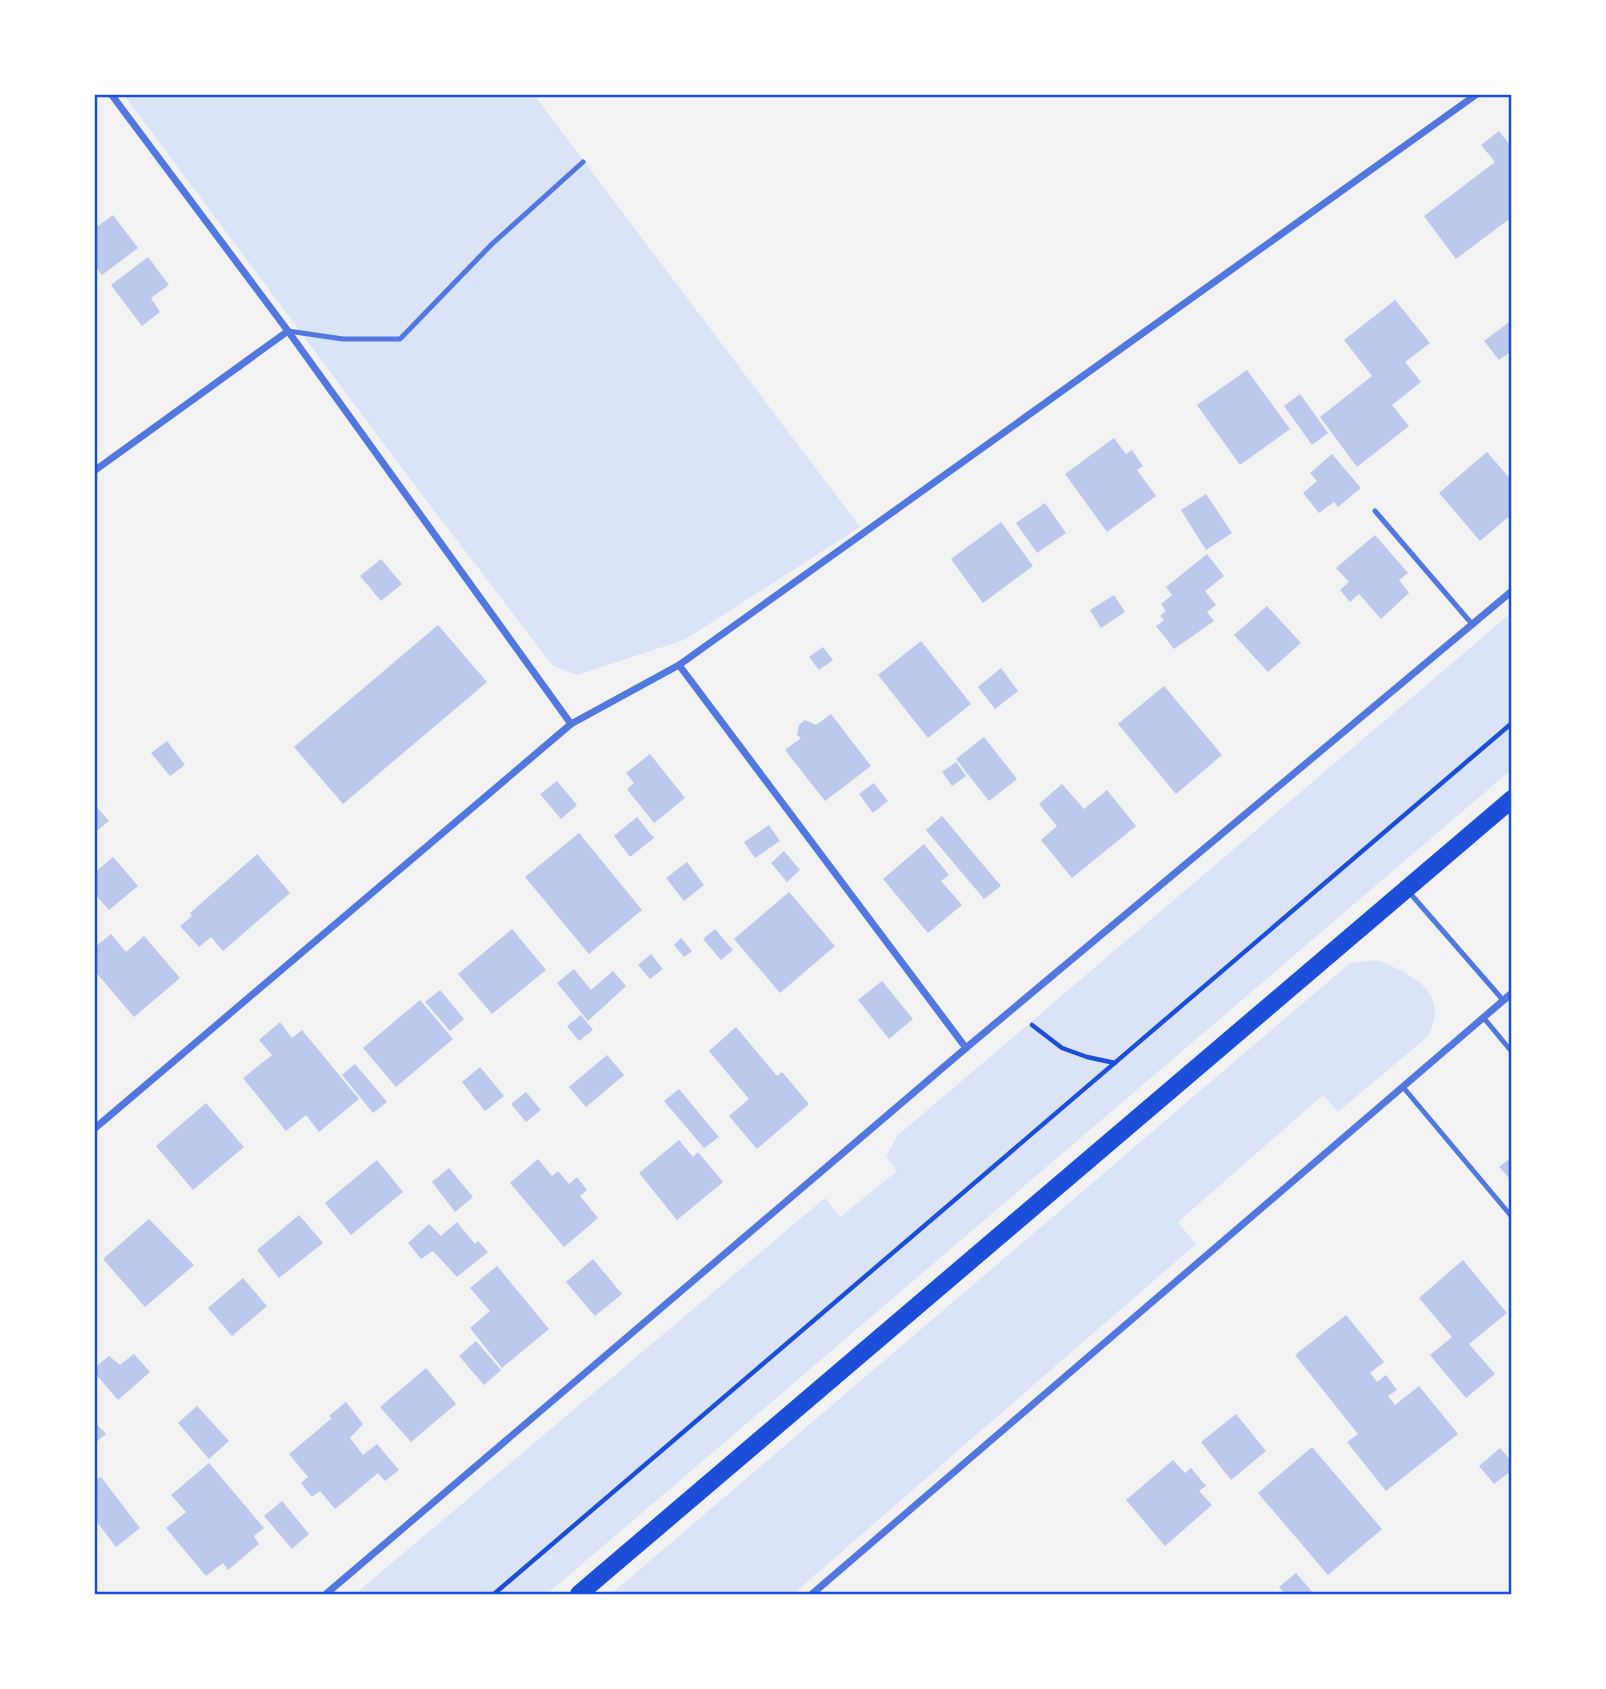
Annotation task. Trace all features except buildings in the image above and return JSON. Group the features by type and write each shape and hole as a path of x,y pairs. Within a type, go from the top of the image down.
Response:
{"main road":[{"path":"579,1594 1511,799"}],"street":[{"path":"111,94 288,331 571,724"},
{"path":"94,1129 571,724 679,665 1477,94"},
{"path":"94,471 288,331"},
{"path":"326,1594 1006,1014 1511,591"},
{"path":"679,665 966,1048"},
{"path":"812,1594 1511,993"}],"lane":[{"path":"288,331 343,339 400,339 492,244 583,162"},
{"path":"1375,511 1472,624"},
{"path":"1407,889 1503,1000"},
{"path":"1483,1017 1511,1052"},
{"path":"1402,1087 1511,1217"}],"path":[{"path":"494,1594 1511,723"},
{"path":"1006,1014 1037,1027 1062,1048 1115,1063"}],"shaded area":[{"path":"124,95 534,95 860,527 684,640 577,675 553,666"},
{"path":"1511,613 1511,770 547,1594 355,1594 825,1198 840,1217 897,1171 886,1157 897,1136"},
{"path":"1377,960 1415,979 1431,997 1435,1008 1427,1037 1338,1112 1323,1095 1178,1222 1196,1244 793,1594 611,1594 1350,963"}]}
